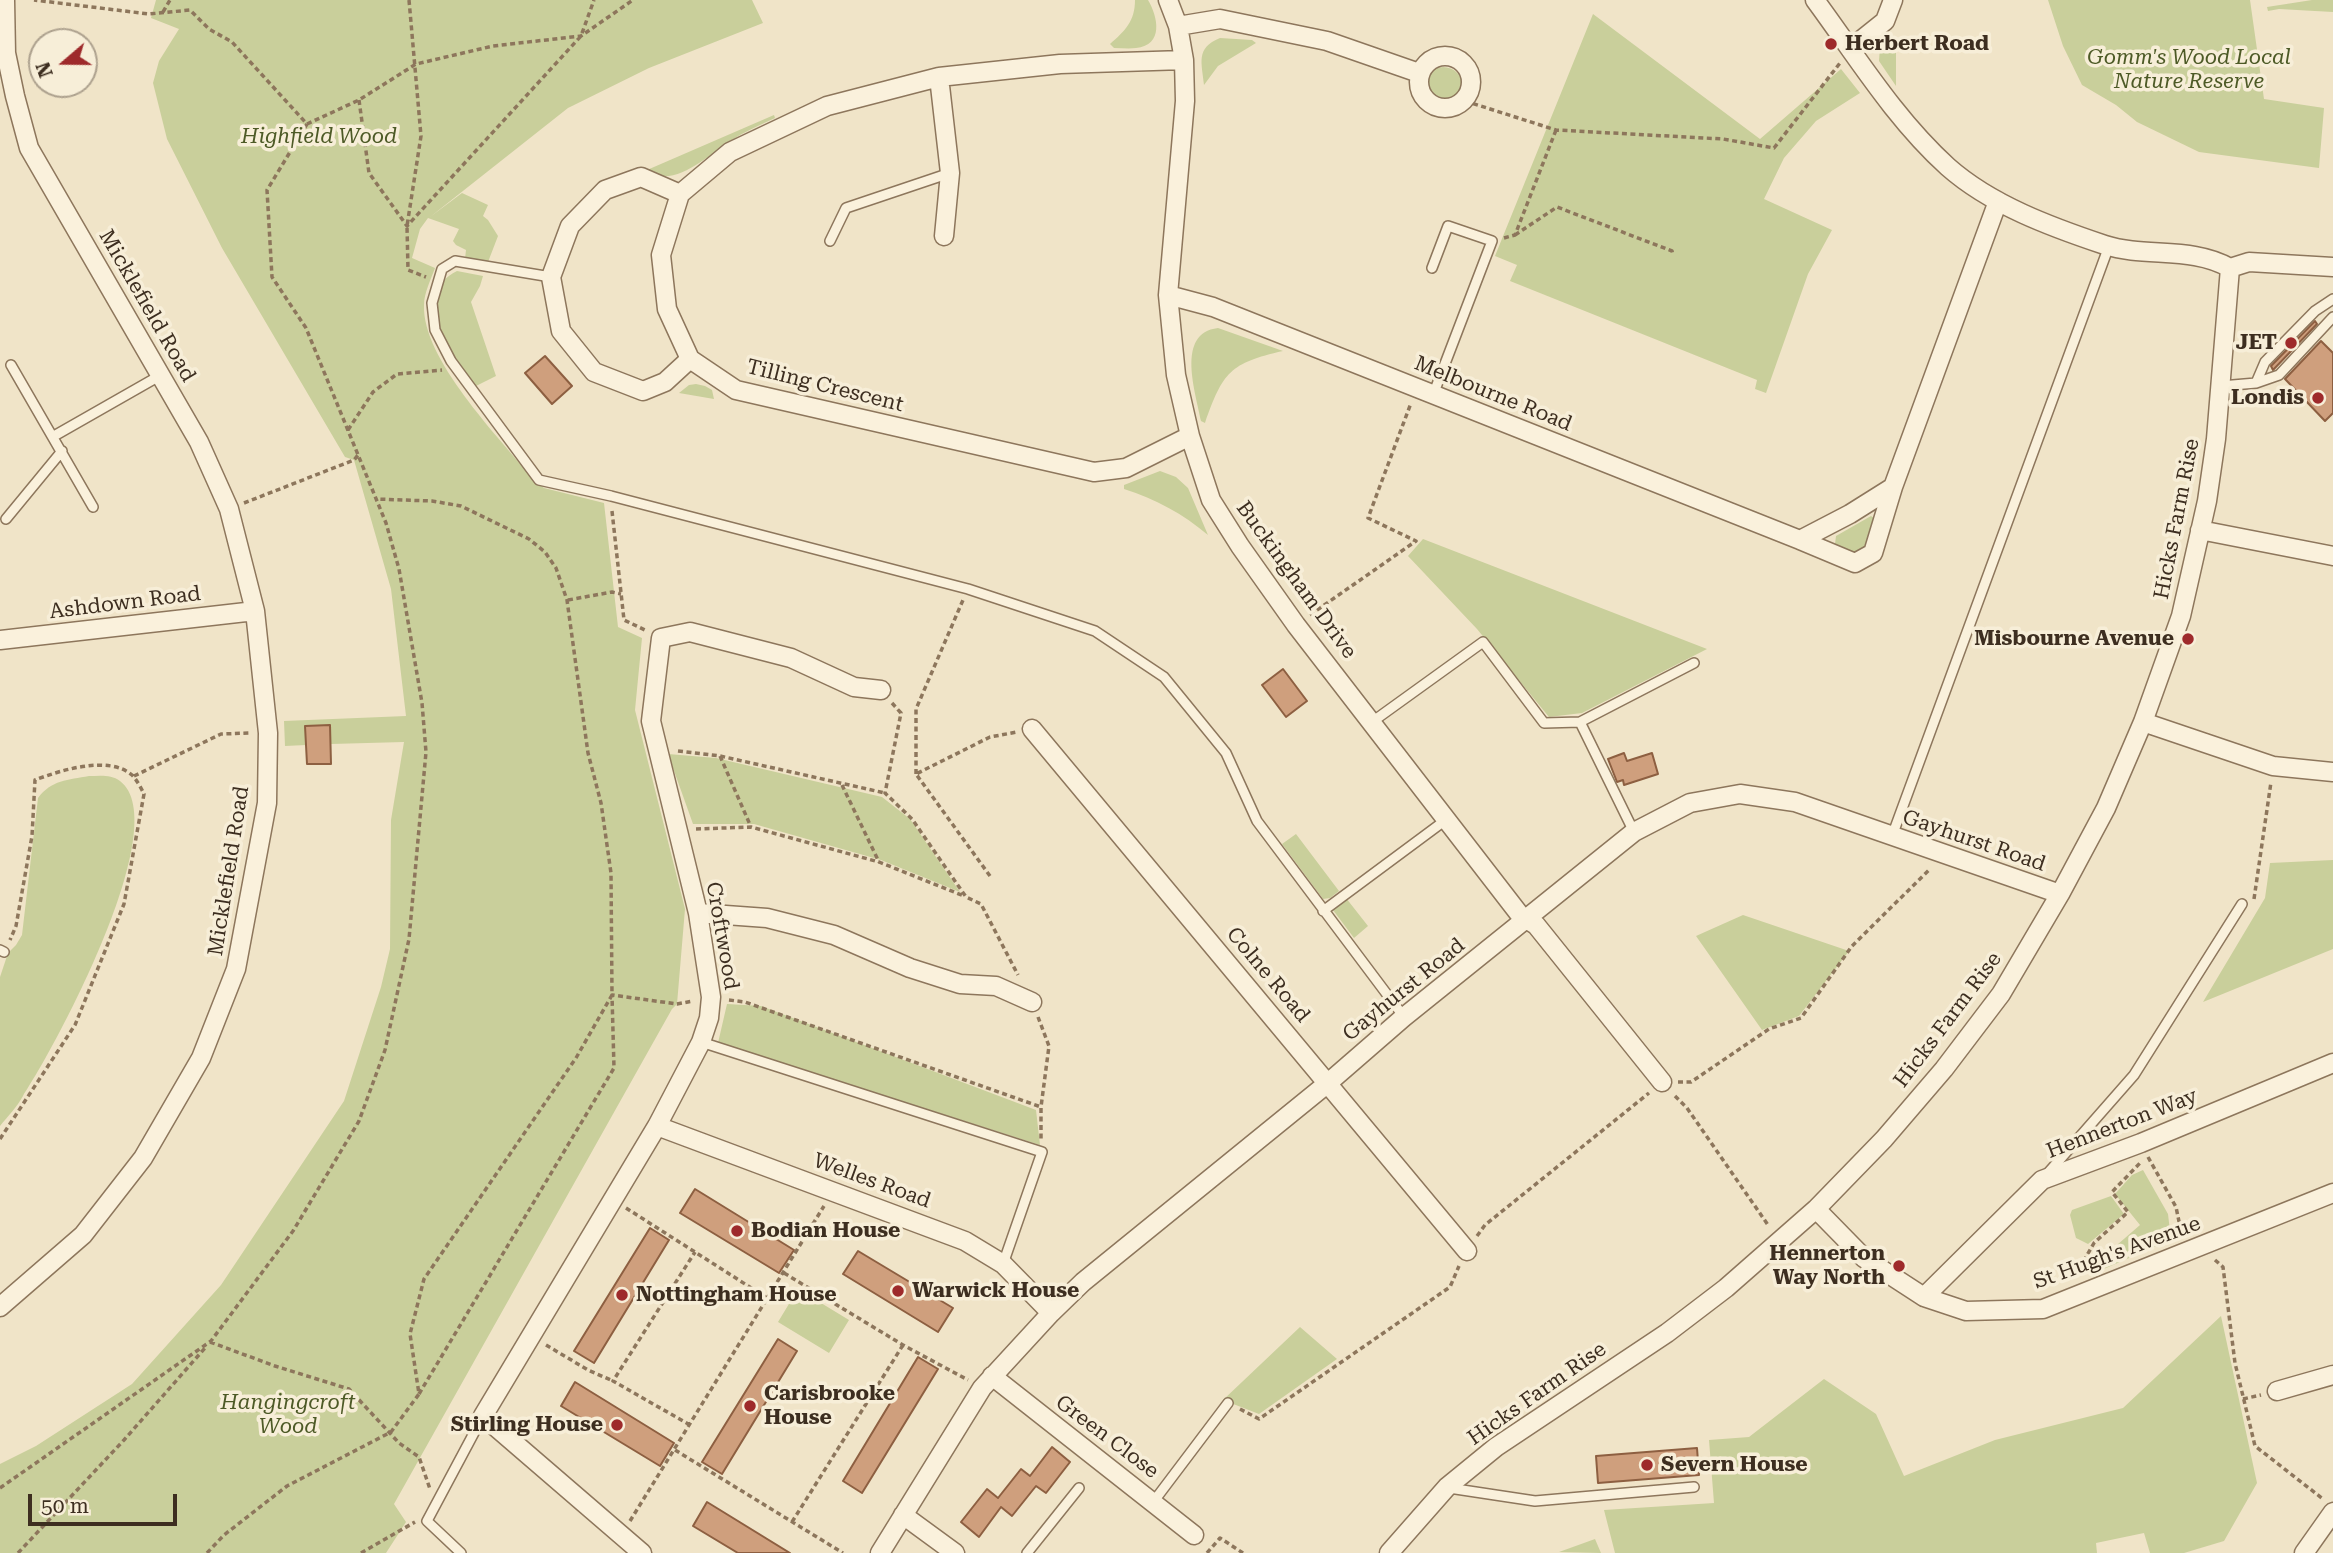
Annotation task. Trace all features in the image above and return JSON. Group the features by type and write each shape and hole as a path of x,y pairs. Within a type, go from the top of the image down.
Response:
{"street":[{"name":"Micklefield Road","path":"0,1307 83,1235 143,1158 201,1058 236,969 267,803 268,733 255,611 229,509 200,442 29,148 3,54 5,0"},
{"name":"Buckingham Drive","path":"1168,0 1178,26 1184,60 1185,101 1168,295 1176,375 1190,436 1211,500 1240,547 1296,625 1520,915 1536,925 1662,1082"},
{"path":"1815,0 1902,119 1950,168 1998,201 2052,226 2109,246 2213,258 2230,268 2249,262 2333,267"},
{"path":"1850,49 1885,20 1893,0"},
{"path":"1178,26 1220,19 1327,41 1419,74"},
{"path":"1450,54 1466,64 1473,83 1465,100 1449,109 1431,106 1420,92 1419,74 1431,58 1450,54"},
{"path":"680,194 641,177 605,190 570,226 551,277 561,331 594,372 643,391 665,383 690,359 667,309 662,255 680,194 730,152 827,106 939,77 1060,65 1184,60"},
{"path":"939,77 950,173 944,236"},
{"name":"Melbourne Road","path":"1168,295 1213,307 1855,563 1873,553 1893,487 1998,201"},
{"name":"Hicks Farm Rise","path":"1389,1553 1447,1487 1496,1447 1667,1333 1780,1242 1884,1139 1944,1069 2001,994 2060,894 2106,808 2143,722 2181,616 2216,439 2230,268"},
{"name":"Tilling Crescent","path":"690,359 736,390 1094,472 1126,468 1190,436"},
{"path":"1800,540 1850,514 1893,487"},
{"path":"2200,530 2333,556"},
{"name":"Ashdown Road","path":"0,640 255,611"},
{"path":"662,638 690,632 791,658 854,687 881,690"},
{"name":"Croftwood","path":"483,1416 657,1126 701,1042 709,1018 711,997 698,913 651,721 662,638"},
{"path":"2143,722 2273,766 2333,772"},
{"name":"Colne Road","path":"1032,729 1467,1251"},
{"name":"Gayhurst Road","path":"880,1553 982,1388 1083,1282 1328,1083 1404,1017 1634,832 1690,803 1740,794 1795,802 2060,894"},
{"path":"698,913 767,918 834,935 910,968 960,984 996,986 1032,1002"},
{"name":"Hennerton Way","path":"1924,1297 2042,1180 2141,1143 2333,1063"},
{"name":"Welles Road","path":"657,1126 965,1241 1003,1264 1051,1313"},
{"name":"St Hugh's Avenue","path":"1815,1209 1864,1258 1924,1297 1966,1311 2043,1309 2333,1193"},
{"path":"2277,1391 2333,1375"},
{"name":"Green Close","path":"992,1376 1194,1535"},
{"path":"483,1416 642,1553"},
{"path":"2304,1553 2328,1506"},
{"path":"904,1515 955,1553"}],"lane":[{"path":"830,241 846,208 950,173"},
{"path":"1425,391 1492,241 1448,226 1432,268"},
{"path":"1892,836 2109,246"},
{"path":"551,277 455,261 442,269 432,303 435,330 451,361 539,480 611,496 968,589 1095,631 1164,677 1226,753 1256,821 1404,1017"},
{"path":"2256,383 2265,362 2315,311 2333,299"},
{"path":"2221,386 2256,383 2278,375 2333,317"},
{"path":"11,365 93,507"},
{"path":"54,436 161,375"},
{"path":"6,519 62,451"},
{"path":"1372,722 1483,642 1544,723 1580,722 1694,663"},
{"path":"1580,722 1634,832"},
{"path":"1323,911 1447,818"},
{"path":"2042,1180 2134,1075 2242,904"},
{"path":"701,1042 1042,1152 1003,1264"},
{"path":"1154,1501 1228,1403"},
{"path":"461,1553 424,1525 440,1500 483,1416"},
{"path":"1447,1487 1535,1501 1695,1487"},
{"path":"1027,1553 1079,1488"}],"path":[{"path":"34,0 149,14 190,10 209,29 232,42 307,124"},
{"path":"163,12 170,0"},
{"path":"409,0 421,136 407,226 408,270 438,282"},
{"path":"581,36 594,0"},
{"path":"407,226 581,36 633,0"},
{"path":"18,1553 124,1440 211,1341 293,1231 359,1121 385,1050 409,939 426,752 422,703 399,569 386,523 306,328 272,277 267,190 307,124 359,100 416,64 493,46 581,36"},
{"path":"1465,100 1556,130 1723,139 1774,148 1850,49"},
{"path":"359,100 369,173 407,226"},
{"path":"1515,235 1556,130"},
{"path":"1492,241 1515,235 1557,207 1672,251 1673,255"},
{"path":"348,430 373,392 397,374 441,370"},
{"path":"1296,625 1416,541 1368,518 1425,391"},
{"path":"229,509 354,460 358,455"},
{"path":"611,496 624,620 662,638"},
{"path":"207,1553 224,1535 287,1486 391,1432 419,1394 614,1068 611,873 601,803 588,753 567,600 555,568 545,552 529,539 461,506 432,501 375,499"},
{"path":"968,589 916,709 916,774 990,876"},
{"path":"567,600 612,592 621,594"},
{"path":"881,690 901,713 885,793"},
{"path":"916,774 990,737 1032,729"},
{"path":"134,776 221,734 268,733"},
{"path":"656,748 720,756 885,793 912,819 966,897"},
{"path":"720,756 751,827"},
{"path":"0,1139 75,1025 124,904 144,794 134,776 114,765 61,770 35,780 32,836 16,926 2,951"},
{"path":"2254,899 2273,766"},
{"path":"842,784 879,862"},
{"path":"677,829 751,827 879,862 981,904 1032,1002 1049,1046 1041,1107 1042,1152"},
{"path":"1228,1403 1259,1419 1450,1287 1467,1251 1485,1225 1662,1082 1690,1082 1769,1029 1801,1018 1852,946 1944,855"},
{"path":"612,995 677,1004 711,997 746,1002 1041,1107"},
{"path":"419,1394 410,1334 425,1279 576,1058 612,995"},
{"path":"1662,1082 1687,1108 1780,1242"},
{"path":"2141,1143 2176,1207 2186,1252"},
{"path":"2060,1302 2094,1243 2128,1212 2112,1192 2142,1161 2141,1143"},
{"path":"622,1534 833,1191"},
{"path":"638,1215 768,1298"},
{"path":"614,1381 695,1252"},
{"path":"2223,1267 2235,1363 2255,1446 2328,1506"},
{"path":"784,1273 956,1374"},
{"path":"211,1341 275,1366 349,1389 399,1443 419,1457 428,1488 440,1500"},
{"path":"0,1488 211,1341"},
{"path":"792,1522 903,1345"},
{"path":"554,1350 690,1425"},
{"path":"674,1450 843,1553"},
{"path":"361,1553 415,1522 424,1525"},
{"path":"1207,1553 1220,1538 1243,1553"}],"green space":[{"path":"156,0 752,0 763,23 649,68 568,108 430,217 462,193 488,205 483,216 498,236 488,262 465,259 466,250 453,241 459,229 428,218 420,229 412,258 435,268 424,300 427,326 435,349 448,372 482,419 532,478 544,488 604,503 618,627 642,638 635,710 685,909 677,1004 394,1504 406,1522 386,1553 0,1553 0,1464 36,1446 132,1384 221,1285 344,1101 381,987 390,949 391,820 404,742 331,744 330,725 305,726 306,745 285,746 284,721 406,716 391,589 354,460 345,457 222,248 167,139 153,83 159,61 179,29 151,18"},
{"path":"1135,0 1148,0 1156,22 1155,36 1145,46 1114,48 1110,44 1128,25"},
{"name":"Gomm's Wood Local Nature Reserve","path":"2048,0 2250,0 2264,99 2324,108 2319,168 2199,152 2137,122 2116,105 2082,85 2063,46"},
{"path":"2312,0 2333,0 2333,12 2279,9 2268,11 2267,7"},
{"path":"1593,14 1760,139 1841,69 1860,93 1816,121 1784,158 1764,199 1832,230 1808,274 1766,393 1755,389 1757,380 1510,281 1517,265 1495,256"},
{"path":"1220,38 1252,40 1256,43 1218,66 1204,85 1203,51"},
{"path":"1885,42 1896,47 1896,86 1879,61 1880,47"},
{"path":"1443,67 1457,73 1463,87 1457,101 1443,107 1429,101 1423,87 1429,73"},
{"path":"774,115 775,118 735,138 679,173 657,175 647,170"},
{"path":"457,271 483,276 471,302 496,376 470,389 446,345 436,310 437,295 443,281"},
{"path":"1218,328 1283,351 1251,360 1231,372 1217,392 1205,423 1201,421 1193,381 1192,352 1196,341 1205,332"},
{"path":"696,384 712,390 714,399 679,393 689,385"},
{"path":"1160,471 1176,477 1188,488 1208,535 1169,508 1124,489 1124,485"},
{"path":"1871,516 1875,523 1863,554 1838,552 1836,536"},
{"path":"1423,539 1707,649 1582,713 1549,717 1477,629 1408,556"},
{"path":"668,754 716,758 882,797 910,819 960,892 881,860 754,824 693,824"},
{"path":"89,776 109,776 120,781 133,805 133,842 122,887 104,937 59,1033 21,1100 0,1126 0,977 8,953 22,935 38,798 54,784"},
{"path":"1296,834 1339,891 1330,898 1323,899 1282,844"},
{"path":"2333,860 2333,949 2203,1002 2265,898 2270,863"},
{"path":"1346,898 1368,926 1354,938 1333,910"},
{"path":"1743,915 1849,951 1799,1016 1762,1030 1696,936"},
{"path":"727,1004 761,1006 1036,1110 1040,1145 718,1043"},
{"path":"2143,1170 2168,1214 2171,1240 2099,1271 2102,1258 2140,1225 2115,1194 2132,1175"},
{"path":"2111,1196 2124,1214 2088,1244 2076,1238 2070,1215 2072,1210"},
{"path":"798,1289 849,1320 829,1353 778,1322"},
{"path":"2221,1316 2257,1483 2224,1541 2184,1553 2150,1553 2144,1533 2096,1543 2097,1553 1615,1553 1604,1510 1714,1503 1709,1440 1749,1437 1824,1379 1876,1414 1904,1476 1995,1440 2123,1408"},
{"path":"1300,1327 1337,1359 1259,1414 1223,1400"},
{"path":"1595,1539 1601,1553 1559,1552"}],"building":[{"path":"2315,321 2317,324 2273,370 2271,366"},
{"name":"Londis","path":"2321,341 2333,353 2333,413 2325,421 2285,379"},
{"path":"545,356 572,386 552,404 525,373"},
{"path":"1283,669 1307,701 1286,717 1262,685"},
{"path":"330,725 331,764 307,764 305,726"},
{"path":"1624,753 1627,761 1652,753 1658,774 1624,785 1623,780 1617,782 1608,759"},
{"name":"Bodian House","path":"695,1189 794,1250 779,1273 680,1213"},
{"name":"Nottingham House","path":"650,1228 669,1240 594,1363 574,1351"},
{"name":"Warwick House","path":"858,1251 953,1308 938,1332 843,1274"},
{"name":"Carisbrooke House","path":"778,1339 797,1351 722,1474 702,1462"},
{"path":"918,1357 938,1369 862,1493 843,1481"},
{"name":"Stirling House","path":"575,1382 674,1443 660,1466 561,1406"},
{"path":"1052,1447 1070,1462 1046,1493 1036,1486 1012,1516 1001,1507 979,1537 961,1522 987,1489 998,1498 1021,1469 1030,1476"},
{"name":"Severn House","path":"1697,1448 1699,1475 1598,1483 1596,1456"},
{"path":"707,1502 790,1553 738,1553 693,1526"}],"place":[{"name":"Herbert Road","path":"1831,44"},
{"name":"JET","path":"2291,343"},
{"name":"Londis","path":"2318,398"},
{"name":"Misbourne Avenue","path":"2188,639"},
{"name":"Bodian House","path":"737,1231"},
{"name":"Hennerton Way North","path":"1899,1266"},
{"name":"Warwick House","path":"898,1291"},
{"name":"Nottingham House","path":"622,1295"},
{"name":"Carisbrooke House","path":"750,1406"},
{"name":"Stirling House","path":"617,1425"},
{"name":"Severn House","path":"1647,1465"}],"park label":[{"name":"Highfield Wood","path":"319,137"},
{"name":"Hangingcroft Wood","path":"288,1415"}]}
